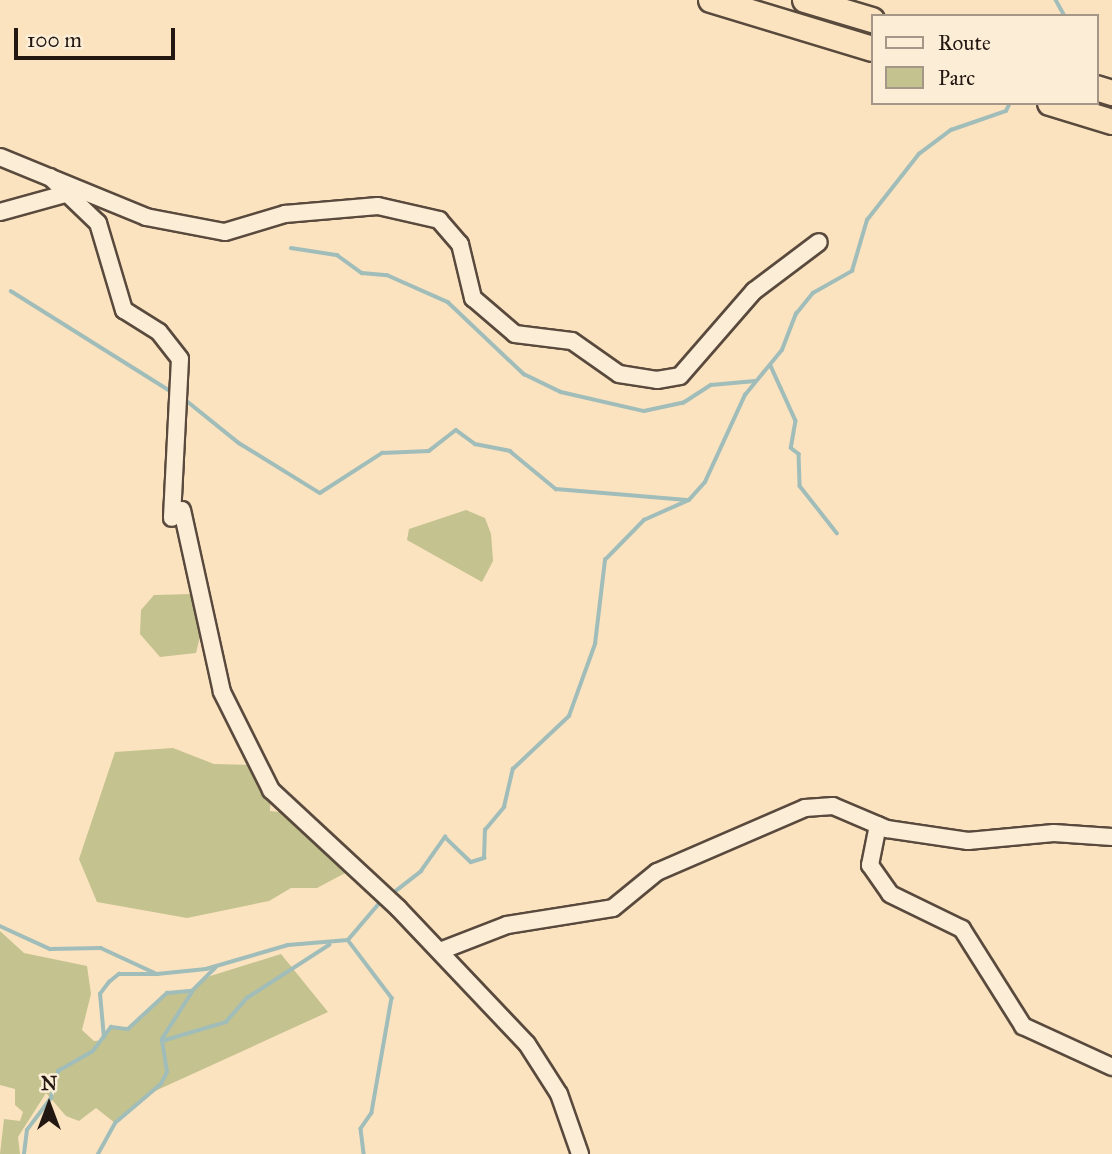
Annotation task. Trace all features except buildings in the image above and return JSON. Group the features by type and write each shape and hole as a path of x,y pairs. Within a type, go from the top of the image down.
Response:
{"highway":[{"path":"711,0 870,48"},
{"path":"805,0 870,19"},
{"path":"1057,105 1112,122"}],"street":[{"path":"0,157 146,217 225,232 285,214 378,206 439,220 460,244 473,298 515,334 572,341 618,374 657,380 680,376 754,291 820,242"},
{"path":"48,175 63,193 98,223 124,310 159,332 180,359 177,514 212,660 237,732 271,790 398,908 544,1068 580,1154"},
{"path":"0,212 63,193 88,192"},
{"path":"440,951 507,925 613,908 657,872 805,808 834,806 878,825 992,843 1054,833 1112,837"},
{"path":"878,825 870,865 890,894 962,929 1023,1026 1112,1067"}],"green space":[{"path":"466,510 485,518 491,534 493,561 482,582 407,540 409,529"},
{"path":"192,594 202,628 196,653 160,657 140,634 141,610 154,595"},
{"path":"173,748 214,764 255,765 271,790 270,811 298,814 349,871 317,888 291,888 269,901 187,918 97,902 79,859 115,752"},
{"path":"0,931 24,953 87,966 91,994 82,1030 94,1041 104,1040 111,1027 128,1029 167,993 192,991 207,977 281,954 328,1012 155,1091 115,1123 96,1108 79,1121 66,1116 46,1093 18,1137 20,1154 0,1154 4,1119 20,1121 23,1112 15,1105 15,1089 0,1085"}],"waterway":[{"path":"1056,0 1064,14"},
{"path":"392,894 421,871 445,837 471,862 484,858 485,830 504,807 513,769 569,716 595,644 605,560 644,520 689,500 705,482 745,395 782,350 796,314 813,293 852,271 867,220 919,154 951,130 1006,111 1009,105"},
{"path":"291,248 337,255 362,273 387,275 448,302 524,374 561,392 644,411 683,403 711,385 755,381"},
{"path":"11,291 172,392"},
{"path":"771,366 796,421 791,448 799,454 800,486 837,533"},
{"path":"182,397 239,443 320,493 382,453 429,451 456,430 475,444 510,451 556,489 687,500"},
{"path":"0,926 50,949 101,948 157,974 206,969 288,945 348,940 382,900"},
{"path":"348,940 392,998 372,1113 361,1129 364,1154"},
{"path":"98,1154 115,1123 161,1084 167,1072 162,1041 226,1022 247,998 329,945"},
{"path":"24,1154 27,1130 51,1098 58,1071 93,1051 111,1027 128,1029 167,993 192,991 215,968"},
{"path":"104,1038 100,994 109,982 119,974 157,974"},
{"path":"162,1039 192,992"}]}
